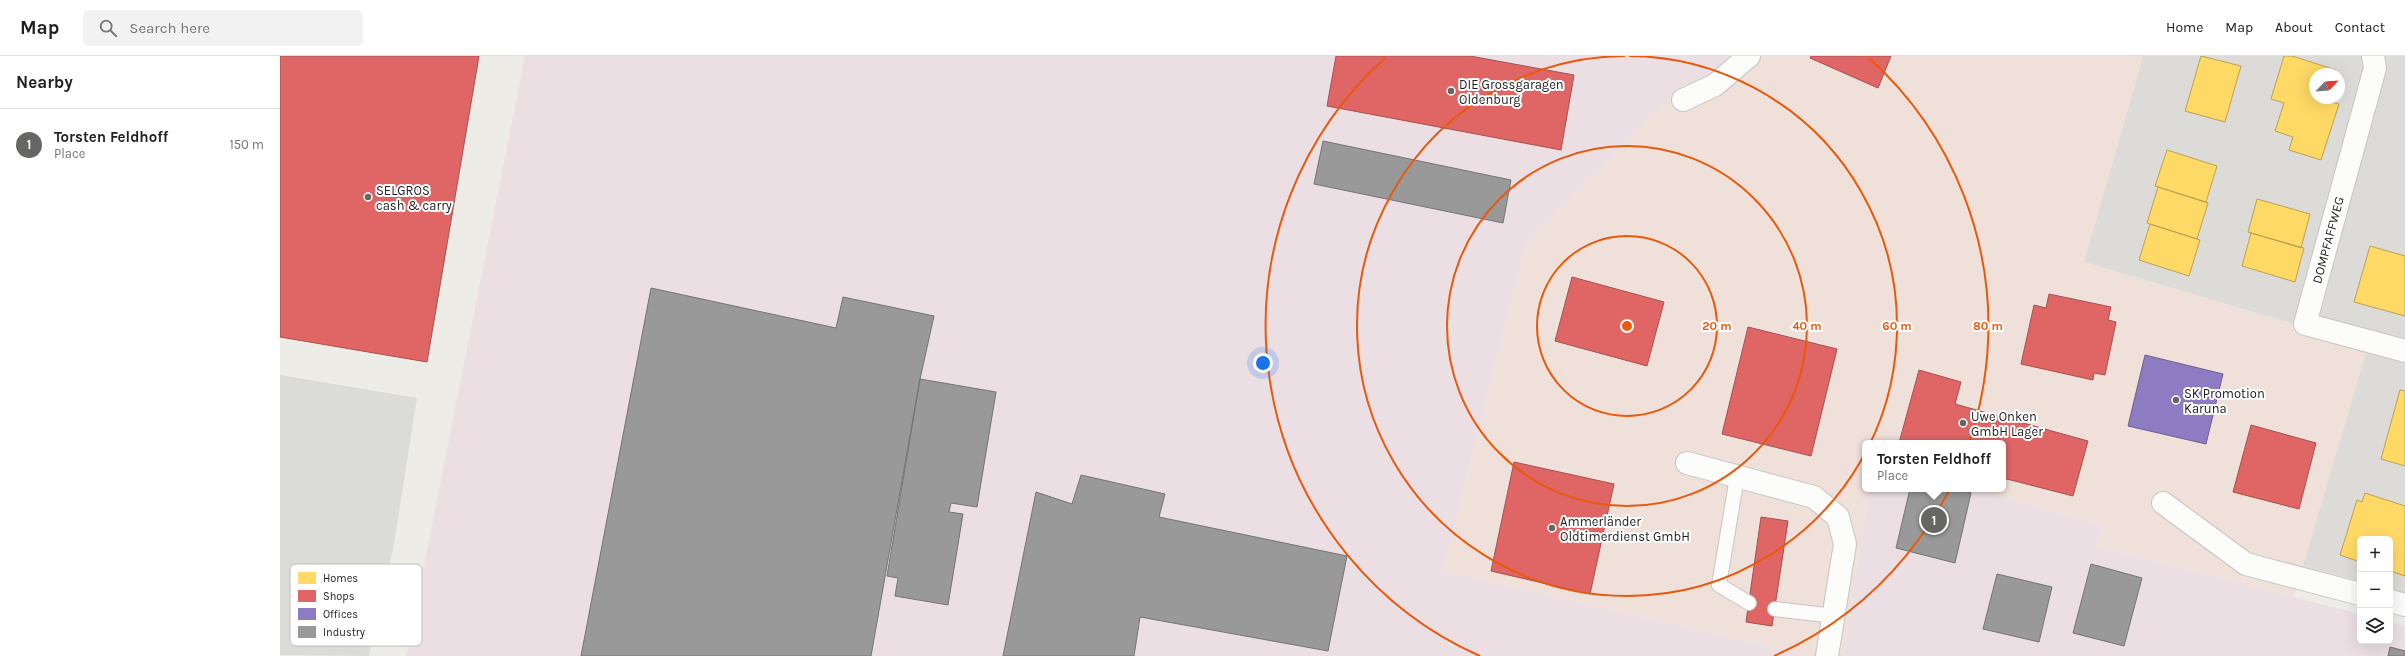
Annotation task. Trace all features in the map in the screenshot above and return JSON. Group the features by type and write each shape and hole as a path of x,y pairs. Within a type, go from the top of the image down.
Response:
{"street":[{"path":"1683,100 1715,85 1749,56"},
{"name":"DOMPFAFFWEG","path":"2373,56 2376,68 2305,324 2405,351"},
{"path":"1686,464 1814,497 1838,517 1845,544 1827,656"},
{"path":"2163,503 2246,564 2357,593"},
{"path":"2393,602 2405,605"}],"lane":[{"path":"1737,477 1719,585 1749,603"},
{"path":"1775,609 1834,616"}],"shaded area":[{"path":"525,56 1740,56 1670,98 1525,246 1443,571 1810,656 406,656 408,646 422,646 422,575"},
{"path":"1749,56 2143,56 2084,262 2368,346 2294,597 2095,546 2105,526 1985,492 2006,492 2006,440 1862,440 1862,492 1869,492 1843,656 1810,656 1443,571 1525,246 1670,98 1715,85"},
{"path":"2143,56 2405,56 2405,593 2393,590 2393,536 2357,536 2357,580 2302,566 2368,346 2084,262"},
{"path":"2329,56 2391,56 2387,72"},
{"path":"280,375 417,398 390,564 290,564 290,646 371,646 369,656 280,655"},
{"path":"1869,492 1985,492 2105,526 2095,546 2357,613 2357,644 2393,644 2393,623 2405,626 2405,656 1843,656"}],"building: Homes":[{"path":"2201,56 2241,66 2225,122 2185,111"},
{"path":"2284,56 2292,56 2330,68 2309,68 2309,104 2339,104 2321,160 2289,150 2293,137 2275,131 2284,103 2271,99"},
{"path":"2167,150 2217,166 2206,202 2155,186"},
{"path":"2158,187 2208,203 2197,239 2147,223"},
{"path":"2257,199 2310,214 2301,248 2248,232"},
{"path":"2150,224 2200,240 2189,276 2139,260"},
{"path":"2251,233 2304,248 2295,282 2242,266"},
{"path":"2370,246 2405,256 2405,316 2354,302"},
{"path":"2400,390 2405,391 2405,466 2381,459"},
{"path":"2365,493 2405,506 2405,576 2393,572 2393,536 2357,536 2357,561 2340,555 2357,500 2362,502"}],"building: Shops":[{"name":"SELGROS cash & carry","path":"280,56 479,56 427,362 280,337"},
{"name":"DIE Grossgaragen Oldenburg","path":"1336,56 1470,56 1574,75 1561,150 1327,106"},
{"path":"1811,56 1891,56 1878,88 1810,58"},
{"path":"1572,277 1664,302 1647,366 1555,341"},
{"path":"2049,294 2111,307 2108,320 2116,322 2105,375 2094,373 2093,380 2021,364 2034,305 2046,308"},
{"path":"1748,327 1837,349 1811,456 1722,434"},
{"name":"Uwe Onken GmbH Lager","path":"1919,370 1961,382 1955,404 2088,441 2073,496 2006,479 2006,440 1900,440"},
{"path":"2251,425 2316,443 2299,509 2233,492"},
{"name":"Ammerländer Oldtimerdienst GmbH","path":"1514,462 1614,484 1590,594 1491,571"},
{"path":"1761,517 1788,521 1772,626 1746,622"}],"building: Offices":[{"name":"SK Promotion Karuna","path":"2145,355 2223,374 2206,444 2128,426"}],"building: Industry":[{"path":"1323,141 1511,180 1503,223 1314,184"},
{"path":"651,288 836,328 843,297 934,316 920,379 871,656 581,656"},
{"path":"920,379 996,392 977,507 951,503 949,512 963,514 948,605 895,596 898,578 887,576"},
{"path":"1081,475 1165,494 1159,517 1347,556 1328,651 1140,617 1134,656 1003,656 1036,492 1072,504"},
{"path":"1909,492 1971,493 1955,563 1896,548"},
{"path":"2091,564 2142,578 2124,646 2073,633"},
{"path":"1997,574 2052,587 2039,642 1983,629"},
{"path":"2390,647 2405,651 2405,656 2388,656"}],"place":[{"name":"DIE Grossgaragen Oldenburg","path":"1451,91"},
{"name":"SELGROS cash & carry","path":"368,197"},
{"name":"SK Promotion Karuna","path":"2176,400"},
{"name":"Uwe Onken GmbH Lager","path":"1963,423"},
{"name":"Torsten Feldhoff","path":"1934,520"},
{"name":"Ammerländer Oldtimerdienst GmbH","path":"1552,528"}]}
